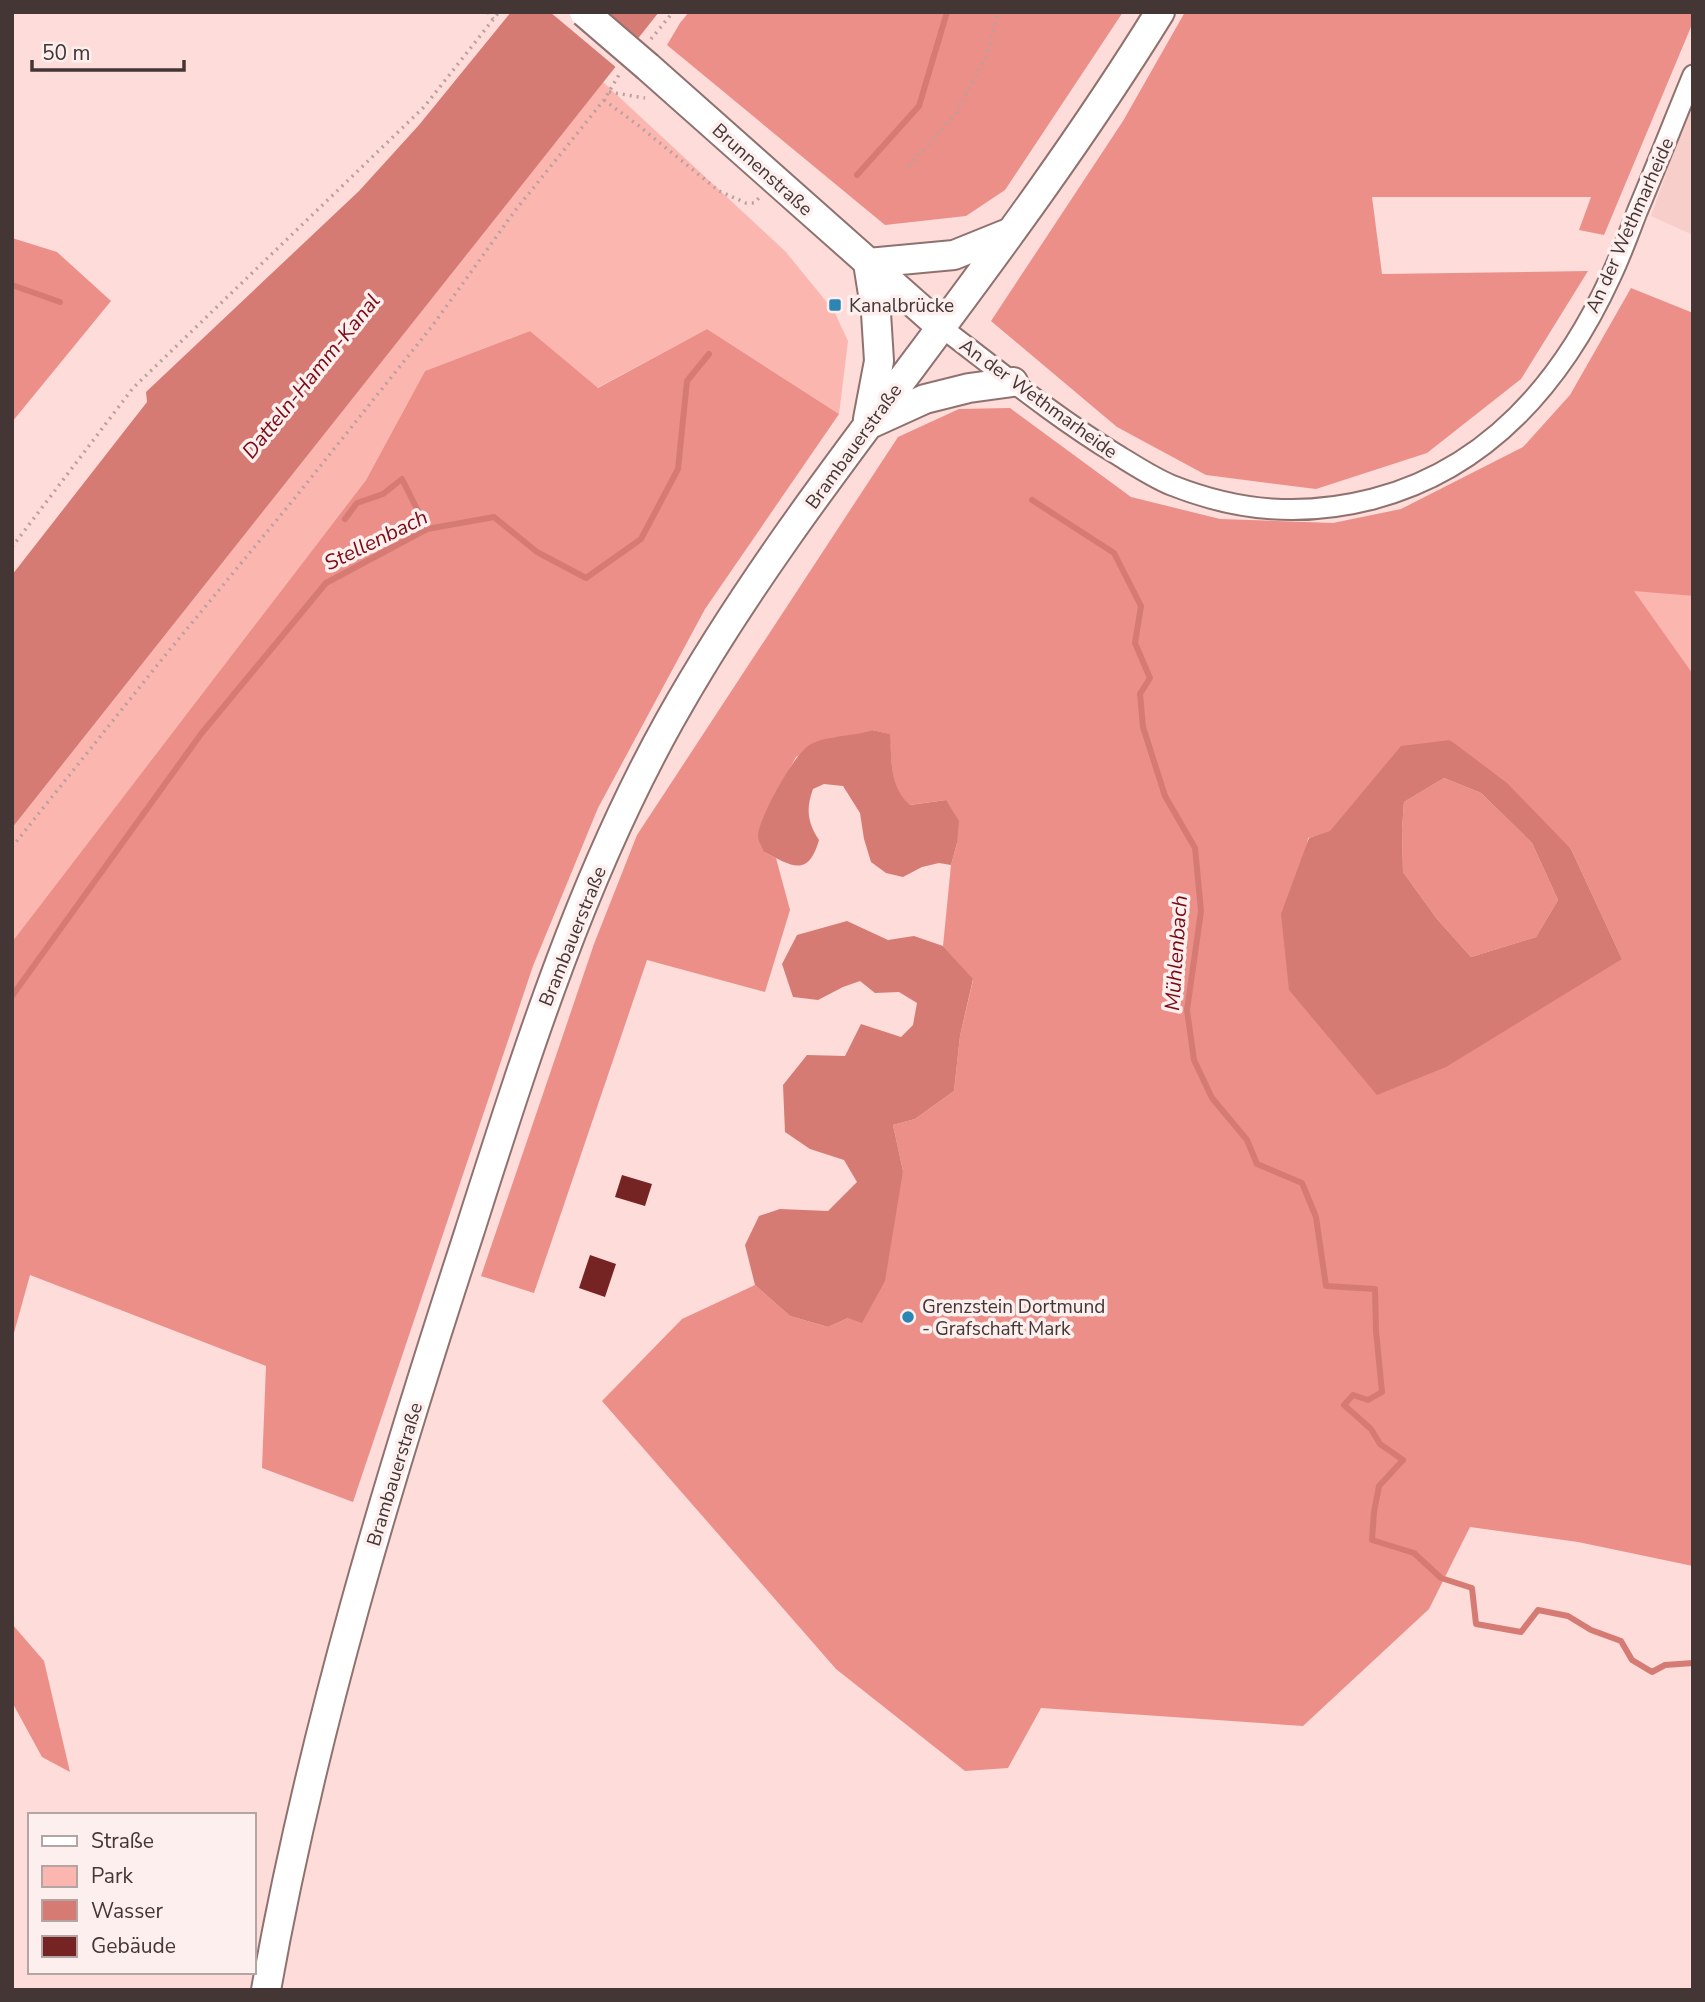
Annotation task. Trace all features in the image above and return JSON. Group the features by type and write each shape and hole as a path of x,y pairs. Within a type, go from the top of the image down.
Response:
{"main road":[{"name":"Brunnenstraße","path":"584,12 941,327"},
{"name":"Brambauerstraße","path":"266,1990 301,1821 336,1675 391,1478 521,1071 570,935 623,814 671,718 743,602 820,488 1011,232 1120,77 1160,12"},
{"path":"867,425 879,361 876,313 868,263 954,255 1011,232"},
{"path":"867,425 925,399 969,388 1013,382"}],"street":[{"name":"An der Wethmarheide","path":"941,327 1085,435 1169,484 1242,506 1281,511 1322,509 1390,495 1431,478 1469,456 1504,430 1554,373 1611,277 1693,75"}],"path":[{"path":"488,12 493,19"},
{"path":"12,547 133,388 424,107 499,12"},
{"path":"909,166 956,113 986,57 998,12"},
{"path":"609,92 649,99"},
{"path":"12,847 433,325 514,212 604,100 719,191 734,199 754,203 776,181"}],"shaded area":[{"path":"689,12 1123,12 1005,190 966,216 885,225 667,45"},
{"path":"1185,12 1693,12 1693,22 1604,235 1579,230 1591,197 1372,197 1382,274 1588,271 1521,379 1427,453 1316,489 1206,475 1117,427 991,321 1123,121"},
{"path":"1693,99 1693,235 1651,216"},
{"path":"12,238 57,252 111,301 12,422"},
{"path":"1631,288 1693,313 1693,596 1634,591 1693,674 1693,1566 1578,1542 1470,1527 1429,1609 1303,1726 1041,1708 1008,1768 965,1771 836,1669 602,1401 682,1319 755,1285 790,1316 828,1327 848,1318 903,1171 893,1125 915,1119 954,1091 960,1036 973,980 943,946 951,865 957,843 946,800 909,805 902,798 894,781 889,734 872,730 859,735 831,738 796,757 764,817 764,852 776,858 790,910 765,992 647,960 534,1293 481,1276 594,944 637,835 898,437 959,409 1010,408 1131,497 1220,519 1333,523 1401,509 1523,447 1570,395","holes":["1450,740 1571,849 1622,959 1289,990 1308,838 1330,832 1358,798"]},
{"path":"707,329 839,414 705,609 598,808 533,966 353,1502 262,1468 266,1366 30,1275 12,1340 12,942 366,480 425,371 530,331 598,388"},
{"path":"1444,778 1481,793 1532,843 1558,900 1536,937 1471,957 1437,919 1403,872 1404,802"},
{"path":"12,1624 44,1661 70,1772 42,1757 12,1702"}],"green space":[{"path":"603,82 785,251 834,311 848,341 839,414 707,329 597,388 530,331 425,371 366,480 12,942 12,828"},
{"path":"1633,590 1693,596 1693,674"}],"water":[{"name":"Datteln-Hamm-Kanal","path":"511,12 659,12 12,828 12,575 147,402 146,392 359,191 419,125"},
{"path":"872,730 890,734 895,781 903,798 910,805 946,800 959,821 951,865 939,863 922,867 903,877 886,873 871,862 860,813 843,786 824,784 813,789 809,802 810,821 819,840 810,860 804,864 791,864 764,852 758,836 764,816 786,774 802,752 815,742"},
{"path":"1450,740 1507,783 1571,849 1622,959 1446,1067 1377,1095 1289,990 1281,914 1309,838 1330,831 1401,746","holes":["1444,778 1481,793 1532,843 1558,900 1536,937 1471,957 1437,919 1403,872 1402,829 1404,802"]},
{"path":"847,921 888,940 914,936 943,946 973,979 960,1036 954,1091 915,1119 893,1125 903,1171 885,1281 862,1323 848,1318 828,1327 790,1316 755,1285 745,1245 759,1216 780,1209 828,1211 857,1182 844,1160 810,1149 785,1132 783,1085 807,1055 845,1056 861,1024 901,1037 913,1025 917,1003 899,992 875,993 860,981 818,1000 793,997 782,964 797,935"}],"pier":[{"path":"550,12 607,12 641,40 618,69"}],"building":[{"path":"622,1175 652,1184 645,1206 615,1197"},
{"path":"590,1255 616,1264 605,1297 579,1288"}],"waterway":[{"name":"Stellenbach","path":"857,175 919,106 947,12"},
{"path":"12,285 60,302"},
{"name":"Stellenbach","path":"12,996 201,734 326,583 427,529 494,517 537,552 586,578 641,539 678,469 687,381 709,354"},
{"path":"345,519 357,503 383,494 402,479 427,529"},
{"name":"Mühlenbach","path":"1032,500 1114,553 1141,606 1135,643 1150,678 1140,694 1143,727 1165,796 1195,848 1201,911 1187,1010 1194,1060 1212,1098 1247,1140 1257,1164 1302,1183 1316,1217 1326,1286 1375,1289 1382,1392 1368,1400 1353,1395 1344,1405 1371,1429 1380,1444 1403,1460 1379,1486 1372,1540 1414,1553 1441,1578 1472,1588 1476,1624 1521,1632 1538,1610 1568,1616 1591,1630 1621,1641 1632,1660 1652,1672 1665,1665 1693,1663"}],"place":[{"name":"Kanalbrücke","path":"835,305"},
{"name":"Grenzstein Dortmund - Grafschaft Mark","path":"908,1317"}]}
